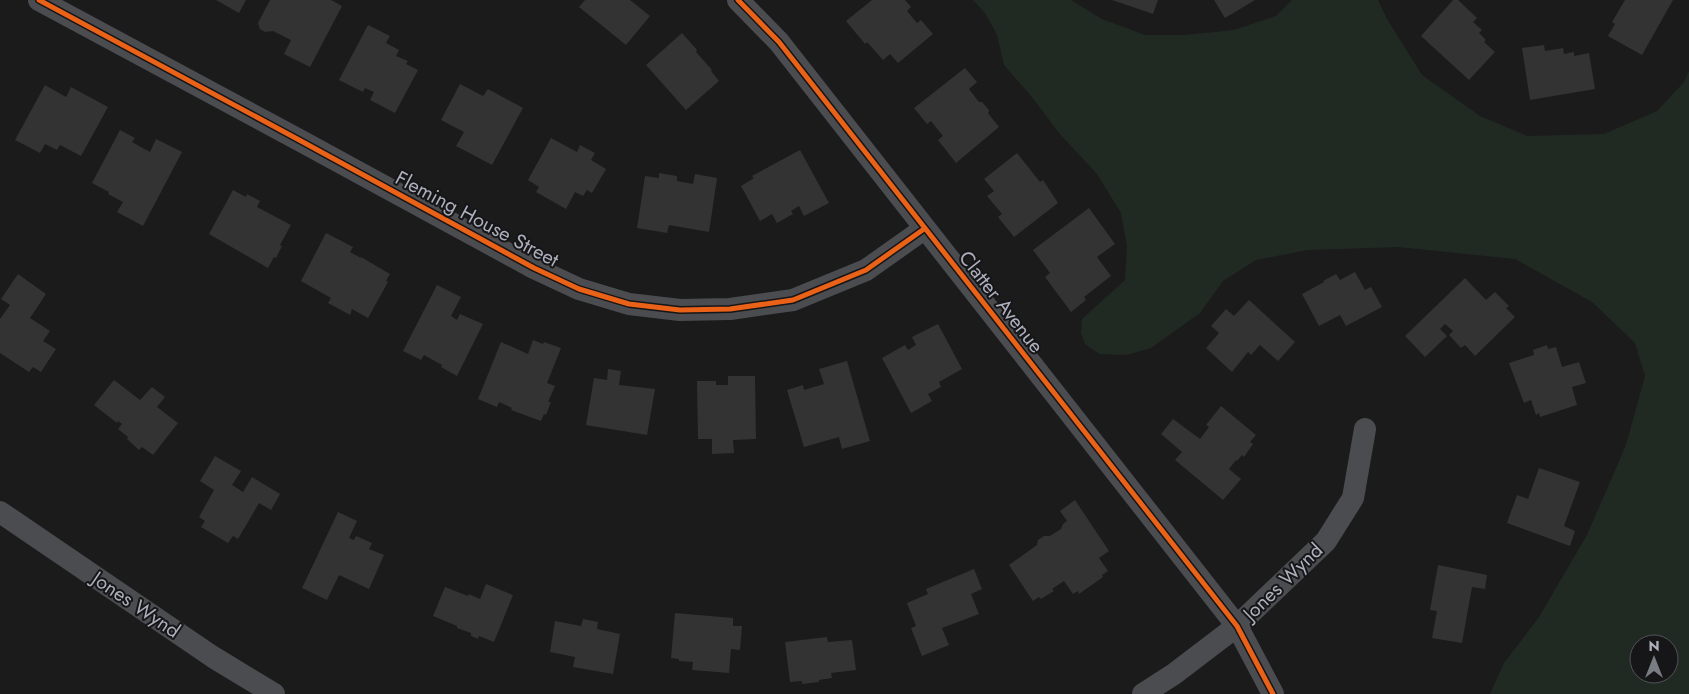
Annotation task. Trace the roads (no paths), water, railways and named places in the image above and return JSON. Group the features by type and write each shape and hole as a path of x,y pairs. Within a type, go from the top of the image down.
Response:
{"street":[{"name":"Fleming House Street","path":"39,0 534,268 580,289 629,304 680,310 730,309 793,300 866,270 924,229"},
{"name":"Clatter Avenue","path":"738,0 779,42 1237,626 1273,694"},
{"name":"Jones Wynd","path":"1143,694 1174,674 1237,626 1326,541 1353,498 1365,429"},
{"name":"Jones Wynd","path":"0,512 213,658 274,694"}]}
